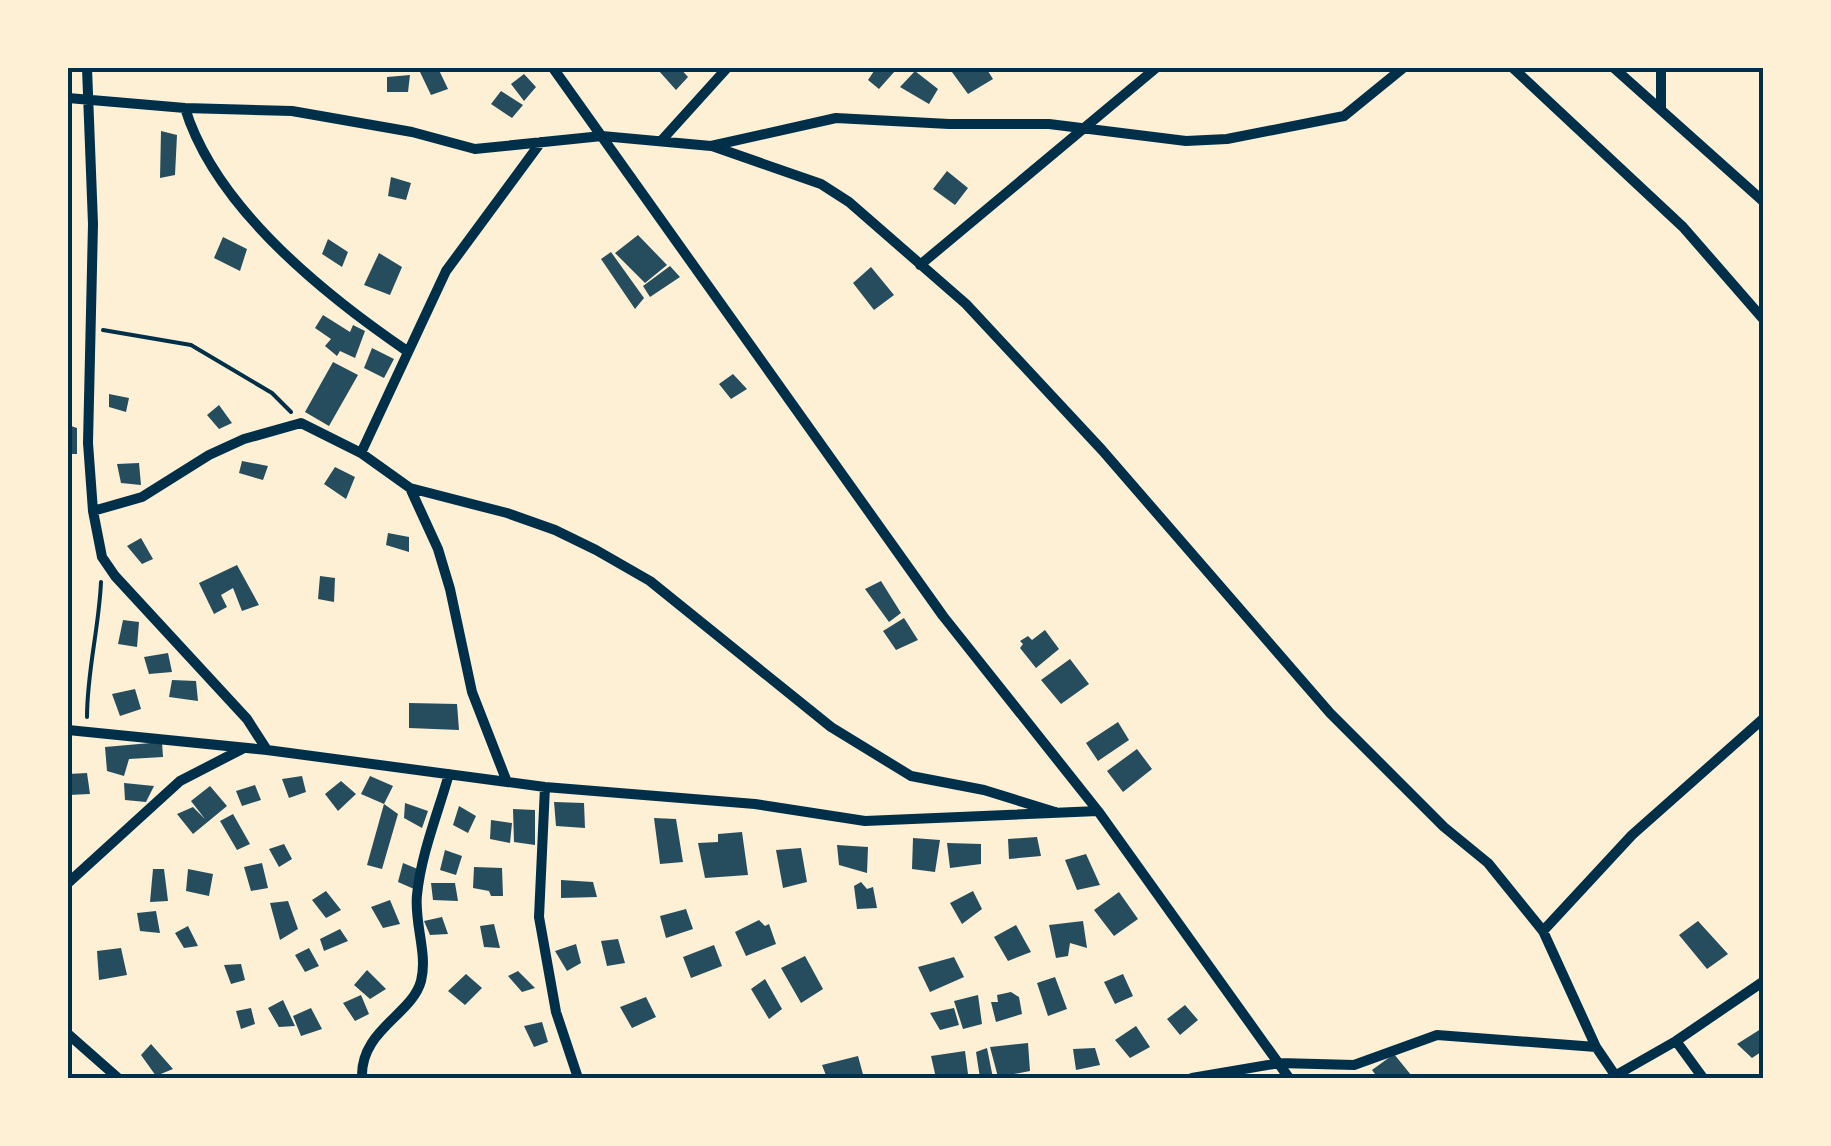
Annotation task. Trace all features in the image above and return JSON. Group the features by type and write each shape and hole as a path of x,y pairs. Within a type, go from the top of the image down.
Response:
{"street":[{"path":"86,68 94,224 88,443 92,511 102,558 246,719 267,750"},
{"path":"553,68 943,616 1098,811 1289,1078"},
{"path":"661,141 727,68"},
{"path":"920,265 1156,68"},
{"path":"711,146 836,118 1086,127 1186,141 1228,138 1344,116 1403,68"},
{"path":"1513,68 1683,227 1764,320"},
{"path":"1614,68 1764,202"},
{"path":"1661,109 1662,68"},
{"path":"68,98 186,108 292,110 412,132 474,149 602,136 711,146 821,184 849,202 978,316 1102,450 1330,713 1444,827 1488,863 1543,931 1613,1077 1676,1042 1764,981"},
{"path":"186,108 196,136 230,193 276,243 353,314 407,351"},
{"path":"362,454 446,272 542,141"},
{"path":"92,511 142,497 209,455 244,439 301,423 362,454 410,488 555,530 650,581 831,727 911,776 984,790 1055,812"},
{"path":"410,488 438,549 472,692 508,782"},
{"path":"1543,931 1632,835 1764,718"},
{"path":"68,730 267,750 545,786 681,796 866,821 1098,811"},
{"path":"68,884 180,781 245,748"},
{"path":"362,1078 362,1061 369,1048 422,979 417,896 449,774"},
{"path":"545,786 539,917 556,1012 578,1078"},
{"path":"68,1034 118,1078"},
{"path":"1192,1078 1279,1064 1354,1065 1437,1035 1596,1047"},
{"path":"1676,1042 1703,1078"}],"path":[{"path":"91,328 191,345 272,393 301,423"},
{"path":"86,730 86,687 99,614 102,558"}],"building":[{"path":"438,68 448,89 431,95 420,72"},
{"path":"680,68 688,77 676,90 659,71"},
{"path":"876,68 895,71 879,89 868,80"},
{"path":"949,68 986,68 993,79 968,94"},
{"path":"915,71 938,89 929,104 900,87"},
{"path":"524,74 536,87 524,101 511,84"},
{"path":"410,75 408,92 387,92 387,77"},
{"path":"501,91 523,105 512,118 491,104"},
{"path":"161,131 177,135 175,175 160,178"},
{"path":"947,171 968,188 955,205 933,189"},
{"path":"391,177 411,183 406,200 388,196"},
{"path":"638,235 667,265 645,283 615,253"},
{"path":"223,237 247,249 240,271 214,258"},
{"path":"328,239 348,252 342,267 322,254"},
{"path":"611,252 644,298 635,309 601,259"},
{"path":"379,253 402,267 390,295 364,285"},
{"path":"670,266 680,277 650,297 643,286"},
{"path":"871,267 894,295 874,310 853,283"},
{"path":"323,315 350,332 353,325 365,331 355,358 340,351 337,356 325,346 331,339 315,328"},
{"path":"372,348 394,359 384,378 364,368"},
{"path":"333,362 358,375 329,426 305,412"},
{"path":"733,374 747,389 731,399 719,384"},
{"path":"109,394 129,398 126,412 109,407"},
{"path":"219,405 232,423 219,429 207,415"},
{"path":"68,425 77,428 77,454 68,454"},
{"path":"242,461 268,466 263,480 239,473"},
{"path":"139,463 141,485 121,483 117,464"},
{"path":"335,467 355,477 346,499 324,484"},
{"path":"388,533 409,537 409,552 386,545"},
{"path":"141,538 153,559 142,564 127,546"},
{"path":"237,565 259,605 242,611 233,588 221,595 227,607 214,614 199,583"},
{"path":"320,576 335,578 334,602 318,599"},
{"path":"881,581 901,613 889,622 865,589"},
{"path":"904,618 918,640 896,650 883,631"},
{"path":"123,620 139,622 137,647 118,644"},
{"path":"1045,630 1059,649 1036,668 1020,648 1020,641 1028,636 1032,640"},
{"path":"168,653 172,672 149,674 144,657"},
{"path":"1070,659 1089,684 1061,704 1041,680"},
{"path":"172,680 196,681 198,701 169,697"},
{"path":"135,689 141,709 120,716 112,694"},
{"path":"409,703 457,704 459,730 409,728"},
{"path":"1118,722 1129,740 1098,761 1086,743"},
{"path":"162,742 163,757 129,759 124,776 107,771 105,747"},
{"path":"1137,749 1152,769 1123,792 1107,771"},
{"path":"87,773 90,794 68,795 68,774"},
{"path":"302,776 306,792 289,798 282,779"},
{"path":"370,776 393,786 384,804 361,794"},
{"path":"341,781 356,794 338,811 325,794"},
{"path":"124,783 154,786 146,802 125,800"},
{"path":"255,785 261,800 242,806 236,791"},
{"path":"210,786 227,806 193,834 177,814 193,807 205,819 191,801"},
{"path":"554,802 584,803 585,828 556,826"},
{"path":"405,803 428,811 422,828 404,818"},
{"path":"384,804 398,814 382,869 367,865"},
{"path":"459,806 476,816 468,833 453,825"},
{"path":"513,809 535,810 535,845 514,842"},
{"path":"233,814 250,844 237,850 220,821"},
{"path":"654,818 676,819 683,862 660,864"},
{"path":"491,820 512,823 510,843 490,839"},
{"path":"742,832 748,875 705,878 698,843 718,842 718,834"},
{"path":"1037,837 1041,856 1009,859 1008,839"},
{"path":"913,838 940,840 935,872 912,869"},
{"path":"947,843 981,844 981,864 950,868"},
{"path":"284,844 292,859 279,867 269,849"},
{"path":"837,845 868,847 867,873 839,865"},
{"path":"801,848 807,882 783,888 776,850"},
{"path":"445,850 462,856 456,875 440,870"},
{"path":"1086,854 1100,885 1077,890 1065,860"},
{"path":"262,863 268,888 251,891 244,867"},
{"path":"403,863 420,870 414,889 398,882"},
{"path":"474,867 502,868 503,896 491,896 489,891 473,888"},
{"path":"153,869 164,869 168,901 150,902"},
{"path":"188,869 213,874 209,896 186,891"},
{"path":"561,880 593,882 597,897 561,898"},
{"path":"861,882 867,889 873,887 877,908 857,909 854,886"},
{"path":"431,883 455,883 458,901 433,900"},
{"path":"326,891 341,910 326,918 312,900"},
{"path":"973,891 982,909 962,924 950,903"},
{"path":"1119,892 1138,919 1114,936 1094,910"},
{"path":"390,900 400,924 383,928 371,907"},
{"path":"288,901 298,929 280,940 270,903"},
{"path":"686,909 693,929 666,938 660,916"},
{"path":"156,911 160,933 140,931 137,913"},
{"path":"442,917 448,934 430,935 424,921"},
{"path":"759,920 765,926 769,924 776,944 746,956 735,932"},
{"path":"1083,921 1087,948 1070,943 1068,956 1056,958 1049,925"},
{"path":"1698,921 1728,954 1707,969 1679,935"},
{"path":"494,924 500,948 484,947 480,926"},
{"path":"1016,925 1031,952 1008,961 994,937"},
{"path":"188,926 198,946 184,948 175,933"},
{"path":"340,929 348,941 324,951 320,939"},
{"path":"618,939 625,963 607,966 601,941"},
{"path":"576,944 581,963 567,971 555,951"},
{"path":"714,945 722,966 691,978 683,957"},
{"path":"121,948 127,975 99,980 97,951"},
{"path":"309,948 319,966 305,972 295,955"},
{"path":"805,956 823,989 801,1003 781,968"},
{"path":"954,957 964,977 930,992 918,967"},
{"path":"241,964 245,980 231,984 224,965"},
{"path":"367,970 386,989 370,999 354,985"},
{"path":"518,971 535,988 522,992 508,976"},
{"path":"466,974 482,988 465,1005 448,991"},
{"path":"1123,974 1133,996 1115,1004 1104,982"},
{"path":"1055,977 1067,1009 1048,1016 1037,983"},
{"path":"765,979 782,1009 769,1019 751,989"},
{"path":"1011,992 1019,997 1022,1014 996,1022 991,1002 998,1002 997,995"},
{"path":"361,995 369,1014 355,1021 343,1003"},
{"path":"978,995 982,1024 963,1029 954,1001"},
{"path":"646,997 656,1017 632,1028 620,1007"},
{"path":"283,1000 295,1026 279,1027 268,1008"},
{"path":"1185,1005 1198,1020 1180,1035 1167,1019"},
{"path":"251,1008 255,1024 241,1029 236,1011"},
{"path":"311,1008 322,1029 301,1036 293,1016"},
{"path":"954,1008 959,1025 940,1030 930,1013"},
{"path":"542,1022 548,1042 534,1047 524,1026"},
{"path":"1136,1026 1150,1047 1130,1058 1115,1040"},
{"path":"1764,1027 1764,1050 1752,1058 1737,1044"},
{"path":"1028,1043 1030,1071 998,1077 990,1047"},
{"path":"151,1044 173,1069 156,1076 141,1055"},
{"path":"987,1048 993,1078 980,1078 976,1052"},
{"path":"1095,1048 1100,1065 1076,1070 1073,1049"},
{"path":"965,1051 968,1074 936,1078 931,1056"},
{"path":"1394,1054 1411,1075 1378,1078 1372,1070"},
{"path":"858,1056 864,1078 827,1078 822,1065"}]}
